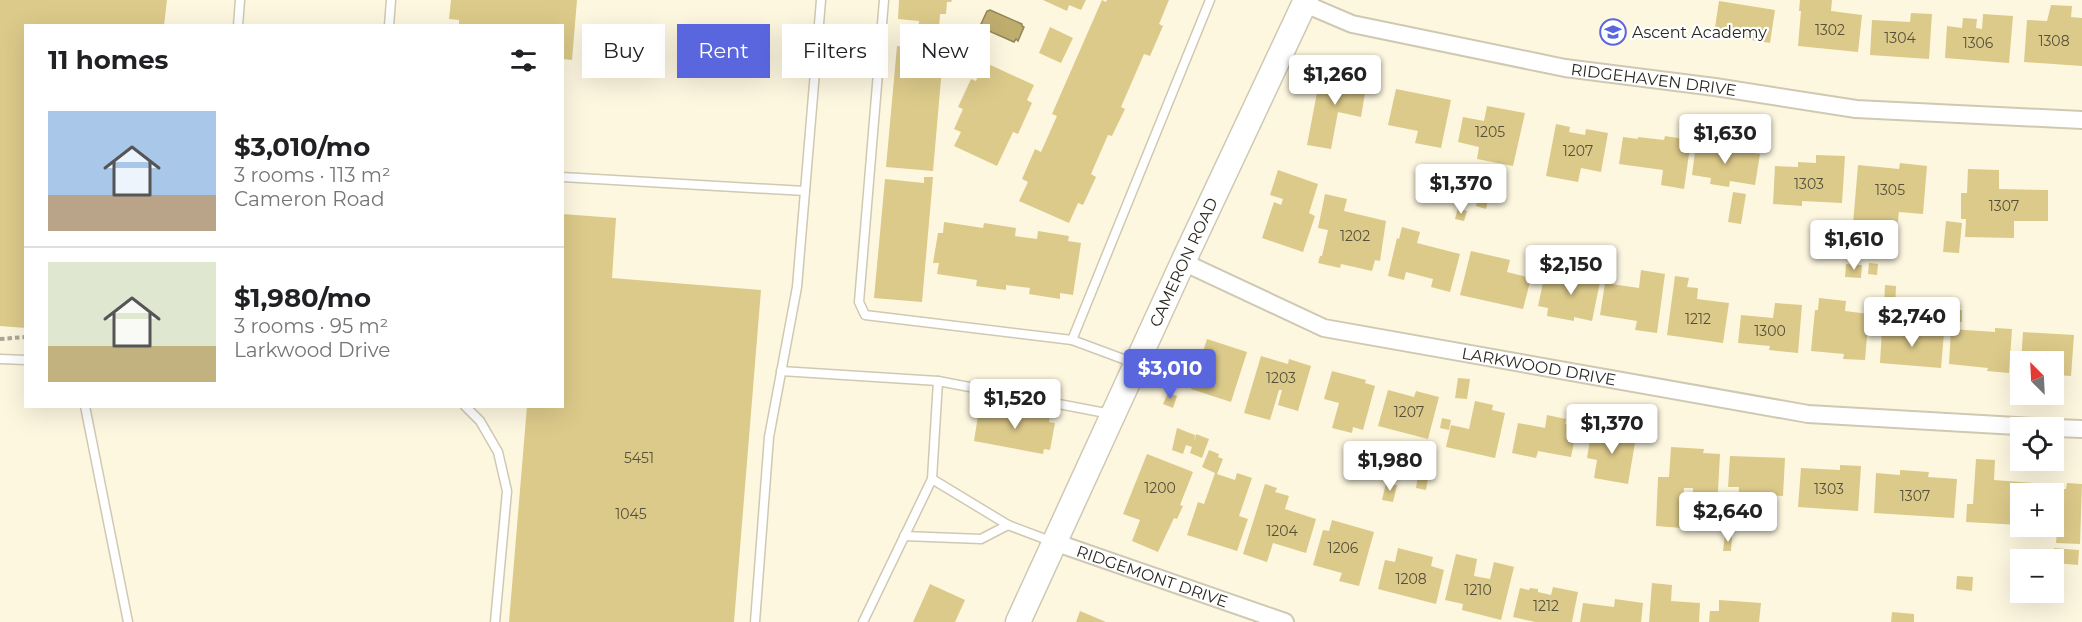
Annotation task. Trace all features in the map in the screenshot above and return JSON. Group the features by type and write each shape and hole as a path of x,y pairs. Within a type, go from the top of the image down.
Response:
{"main road":[{"name":"CAMERON ROAD","path":"1018,622 1305,2"}],"street":[{"name":"RIDGEHAVEN DRIVE","path":"1305,2 1352,24 1565,68 1715,87 1856,109 2082,120"},
{"name":"LARKWOOD DRIVE","path":"1183,262 1324,328 1808,414 2010,426"},
{"name":"LARKWOOD DRIVE","path":"2064,428 2082,429"},
{"name":"RIDGEMONT DRIVE","path":"1054,542 1284,622"}],"lane":[{"path":"238,24 240,0"},
{"path":"389,24 391,0"},
{"path":"755,622 769,437 797,287 821,0"},
{"path":"884,0 859,302 865,315 1072,340 1136,364"},
{"path":"1072,340 1210,0"},
{"path":"564,177 805,191"},
{"path":"0,359 24,360"},
{"path":"781,371 938,381 1114,414"},
{"path":"863,622 932,479 938,381"},
{"path":"85,408 128,622"},
{"path":"467,408 480,421 498,452 507,492 495,622"},
{"path":"932,479 1008,525 1054,542"},
{"path":"904,536 981,539 1008,525"}],"path":[{"path":"0,339 24,337"}],"shaded area":[{"path":"990,10 1022,24 1024,27 1018,41 1016,39 1014,42 990,32 990,24 981,24 987,11"}],"building":[{"path":"0,0 167,0 164,24 24,24 24,328 0,326"},
{"path":"451,0 577,0 572,60 564,59 564,24 459,24 459,20 449,19"},
{"path":"899,0 952,0 947,2 946,14 940,14 939,24 919,24 919,21 898,19"},
{"path":"1043,0 1086,0 1081,10 1069,5 1067,11"},
{"path":"1102,0 1106,2 1107,0 1169,0 1159,24 1163,26 1150,56 1144,54 1121,107 1125,109 1112,136 1108,135 1091,174 1096,177 1083,205 1078,203 1069,223 1019,201 1028,182 1022,179 1035,149 1041,152 1057,116 1052,114"},
{"path":"1800,0 1832,0 1831,11 1862,15 1858,52 1798,46"},
{"path":"1719,1 1775,10 1770,43 1714,34"},
{"path":"2051,5 2072,6 2071,17 2082,18 2082,66 2024,62 2027,20 2047,21"},
{"path":"1911,13 1932,14 1929,59 1870,55 1872,20 1910,22"},
{"path":"1983,14 2013,16 2009,63 1945,58 1947,26 1962,28 1963,18 1977,19 1976,28 1982,29"},
{"path":"1050,27 1073,38 1061,63 1039,53"},
{"path":"897,46 900,46 900,78 941,78 933,171 886,167"},
{"path":"990,65 1034,85 1027,100 1032,103 1018,134 1013,132 997,166 954,146 961,132 954,129 963,109 958,107 971,79 976,81 977,78 990,78"},
{"path":"1321,72 1345,77 1345,74 1354,75 1353,78 1367,81 1361,117 1338,112 1331,149 1307,145"},
{"path":"1396,89 1451,100 1441,148 1415,143 1418,131 1388,125"},
{"path":"1487,106 1525,113 1513,166 1477,159 1479,147 1458,142 1463,117 1484,121"},
{"path":"1556,124 1570,127 1569,132 1585,135 1586,129 1608,133 1601,172 1581,168 1578,182 1546,176"},
{"path":"1665,136 1691,140 1684,189 1661,185 1663,170 1619,164 1623,137 1664,140"},
{"path":"1696,144 1760,154 1755,185 1730,181 1729,187 1710,184 1711,178 1692,175"},
{"path":"1816,155 1845,156 1842,203 1802,201 1802,206 1773,204 1775,166 1798,167 1798,162 1816,163"},
{"path":"1900,163 1927,166 1923,214 1899,212 1897,228 1853,224 1858,165 1899,169"},
{"path":"1968,169 1999,170 1999,189 2048,190 2048,221 2014,221 2014,238 1965,237 1966,219 1961,219 1961,193 1967,193"},
{"path":"1278,170 1318,184 1309,213 1315,216 1303,252 1262,238 1274,202 1281,205 1283,199 1270,195"},
{"path":"924,177 933,177 922,302 874,298 885,179 924,183"},
{"path":"1733,192 1746,194 1741,224 1728,222"},
{"path":"1325,194 1347,199 1344,211 1386,221 1380,261 1375,260 1372,271 1341,264 1340,268 1318,263 1328,230 1318,228"},
{"path":"1478,198 1488,201 1486,209 1476,206"},
{"path":"1458,208 1467,211 1464,221 1455,219"},
{"path":"564,214 616,218 612,278 761,290 734,622 509,622 527,408 564,408"},
{"path":"1946,221 1962,223 1959,253 1943,252"},
{"path":"944,222 983,228 984,223 1016,228 1015,236 1037,239 1038,231 1069,236 1068,241 1081,243 1073,295 1060,293 1060,299 1029,294 1030,288 1006,285 1006,290 976,286 977,280 937,274 939,263 933,263 938,233 943,233"},
{"path":"1402,227 1420,232 1417,243 1460,254 1450,292 1431,287 1433,279 1406,272 1404,280 1388,276"},
{"path":"1830,242 1845,244 1844,257 1829,256"},
{"path":"1865,242 1886,244 1885,257 1864,255"},
{"path":"1848,246 1858,247 1858,257 1848,257"},
{"path":"1471,251 1510,260 1507,272 1531,278 1523,309 1460,295"},
{"path":"1869,263 1878,264 1877,275 1868,274"},
{"path":"1846,264 1862,265 1861,278 1845,277"},
{"path":"1641,270 1665,274 1657,333 1635,330 1637,321 1600,315 1605,283 1639,288"},
{"path":"1575,271 1601,277 1592,321 1574,317 1574,321 1547,316 1548,308 1538,306 1544,278 1548,279 1549,276 1561,279 1574,275"},
{"path":"1675,276 1689,278 1687,287 1698,288 1697,299 1729,303 1723,343 1667,335"},
{"path":"1885,285 1896,286 1895,310 1884,309"},
{"path":"1819,298 1846,301 1845,311 1869,314 1865,360 1843,359 1844,354 1811,351 1815,310 1818,310"},
{"path":"1775,303 1802,305 1798,353 1769,350 1770,346 1738,343 1741,315 1773,318"},
{"path":"1953,310 1962,310 1962,322 1953,322"},
{"path":"1995,328 2012,329 2009,373 1987,371 1988,368 1949,364 1951,329 1995,332"},
{"path":"1882,329 1944,333 1941,368 1880,363"},
{"path":"2023,332 2074,335 2071,376 2064,376 2064,351 2022,351"},
{"path":"1207,339 1247,352 1231,402 1191,389"},
{"path":"1261,356 1288,364 1289,359 1311,366 1298,411 1278,405 1282,390 1279,390 1270,420 1244,413"},
{"path":"1332,371 1366,380 1365,383 1375,386 1363,430 1353,427 1352,433 1332,428 1339,403 1324,399"},
{"path":"1458,378 1470,379 1467,399 1455,398"},
{"path":"1388,390 1414,397 1416,391 1439,397 1428,439 1378,426"},
{"path":"1168,393 1177,396 1173,408 1163,404"},
{"path":"1475,401 1493,405 1492,410 1505,413 1495,458 1446,447 1451,425 1469,429"},
{"path":"999,407 1050,415 1049,422 1055,423 1050,450 1044,449 1043,454 974,441 979,410 998,414"},
{"path":"1547,415 1566,419 1565,424 1577,427 1571,457 1538,451 1536,458 1512,453 1518,423 1545,428"},
{"path":"1442,418 1451,420 1449,430 1440,428"},
{"path":"1592,427 1624,432 1623,435 1636,437 1628,484 1594,478 1597,460 1587,458"},
{"path":"1177,428 1195,435 1194,442 1196,434 1209,439 1202,458 1190,453 1192,447 1186,445 1183,454 1172,450"},
{"path":"1671,447 1704,449 1703,453 1720,454 1717,508 1692,507 1693,488 1684,488 1682,528 1656,526 1658,477 1669,477"},
{"path":"1209,450 1219,454 1218,457 1223,459 1217,474 1235,480 1237,473 1252,478 1239,516 1248,519 1237,551 1187,535 1198,502 1204,504 1215,473 1202,467"},
{"path":"1147,454 1193,472 1180,505 1183,506 1177,519 1174,518 1158,552 1132,541 1140,520 1123,514"},
{"path":"1730,456 1785,458 1783,496 1767,495 1766,507 1738,506 1739,487 1728,487"},
{"path":"1976,459 1995,460 1994,480 2034,483 2010,483 2010,524 1966,522 1967,504 1973,504"},
{"path":"1840,465 1861,466 1858,511 1798,507 1801,468 1840,470"},
{"path":"1900,470 1929,472 1928,477 1957,479 1954,518 1874,513 1876,473 1900,475"},
{"path":"1418,476 1428,478 1426,490 1416,488"},
{"path":"1386,483 1397,485 1393,502 1382,500"},
{"path":"2067,483 2082,484 2080,544 2056,543 2057,537 2064,537 2064,489"},
{"path":"1265,484 1277,488 1275,492 1289,496 1285,509 1316,519 1306,553 1273,543 1267,562 1243,554"},
{"path":"1332,520 1374,532 1359,586 1339,581 1342,573 1313,565 1323,530 1329,531"},
{"path":"1725,535 1732,536 1731,551 1723,551"},
{"path":"1398,548 1433,557 1431,566 1444,570 1436,604 1378,589 1385,560 1395,562"},
{"path":"2054,548 2079,550 2078,565 2064,564 2064,549"},
{"path":"1456,554 1477,559 1474,576 1490,579 1494,562 1514,567 1501,620 1462,610 1463,604 1445,600"},
{"path":"1957,576 1973,577 1972,591 1956,589"},
{"path":"1652,583 1672,585 1671,601 1700,603 1699,622 1649,622"},
{"path":"930,584 965,600 955,622 913,622"},
{"path":"1553,587 1578,592 1572,622 1535,622 1513,617 1520,588 1538,589 1538,592 1551,595"},
{"path":"1615,599 1643,603 1641,622 1580,622 1583,603 1614,607"},
{"path":"1719,600 1761,603 1759,622 1709,622 1710,611 1719,611"},
{"path":"1080,611 1106,622 1076,622"},
{"path":"1892,612 1914,614 1914,622 1891,622"}],"place":[{"name":"Ascent Academy","path":"1613,32"}]}
